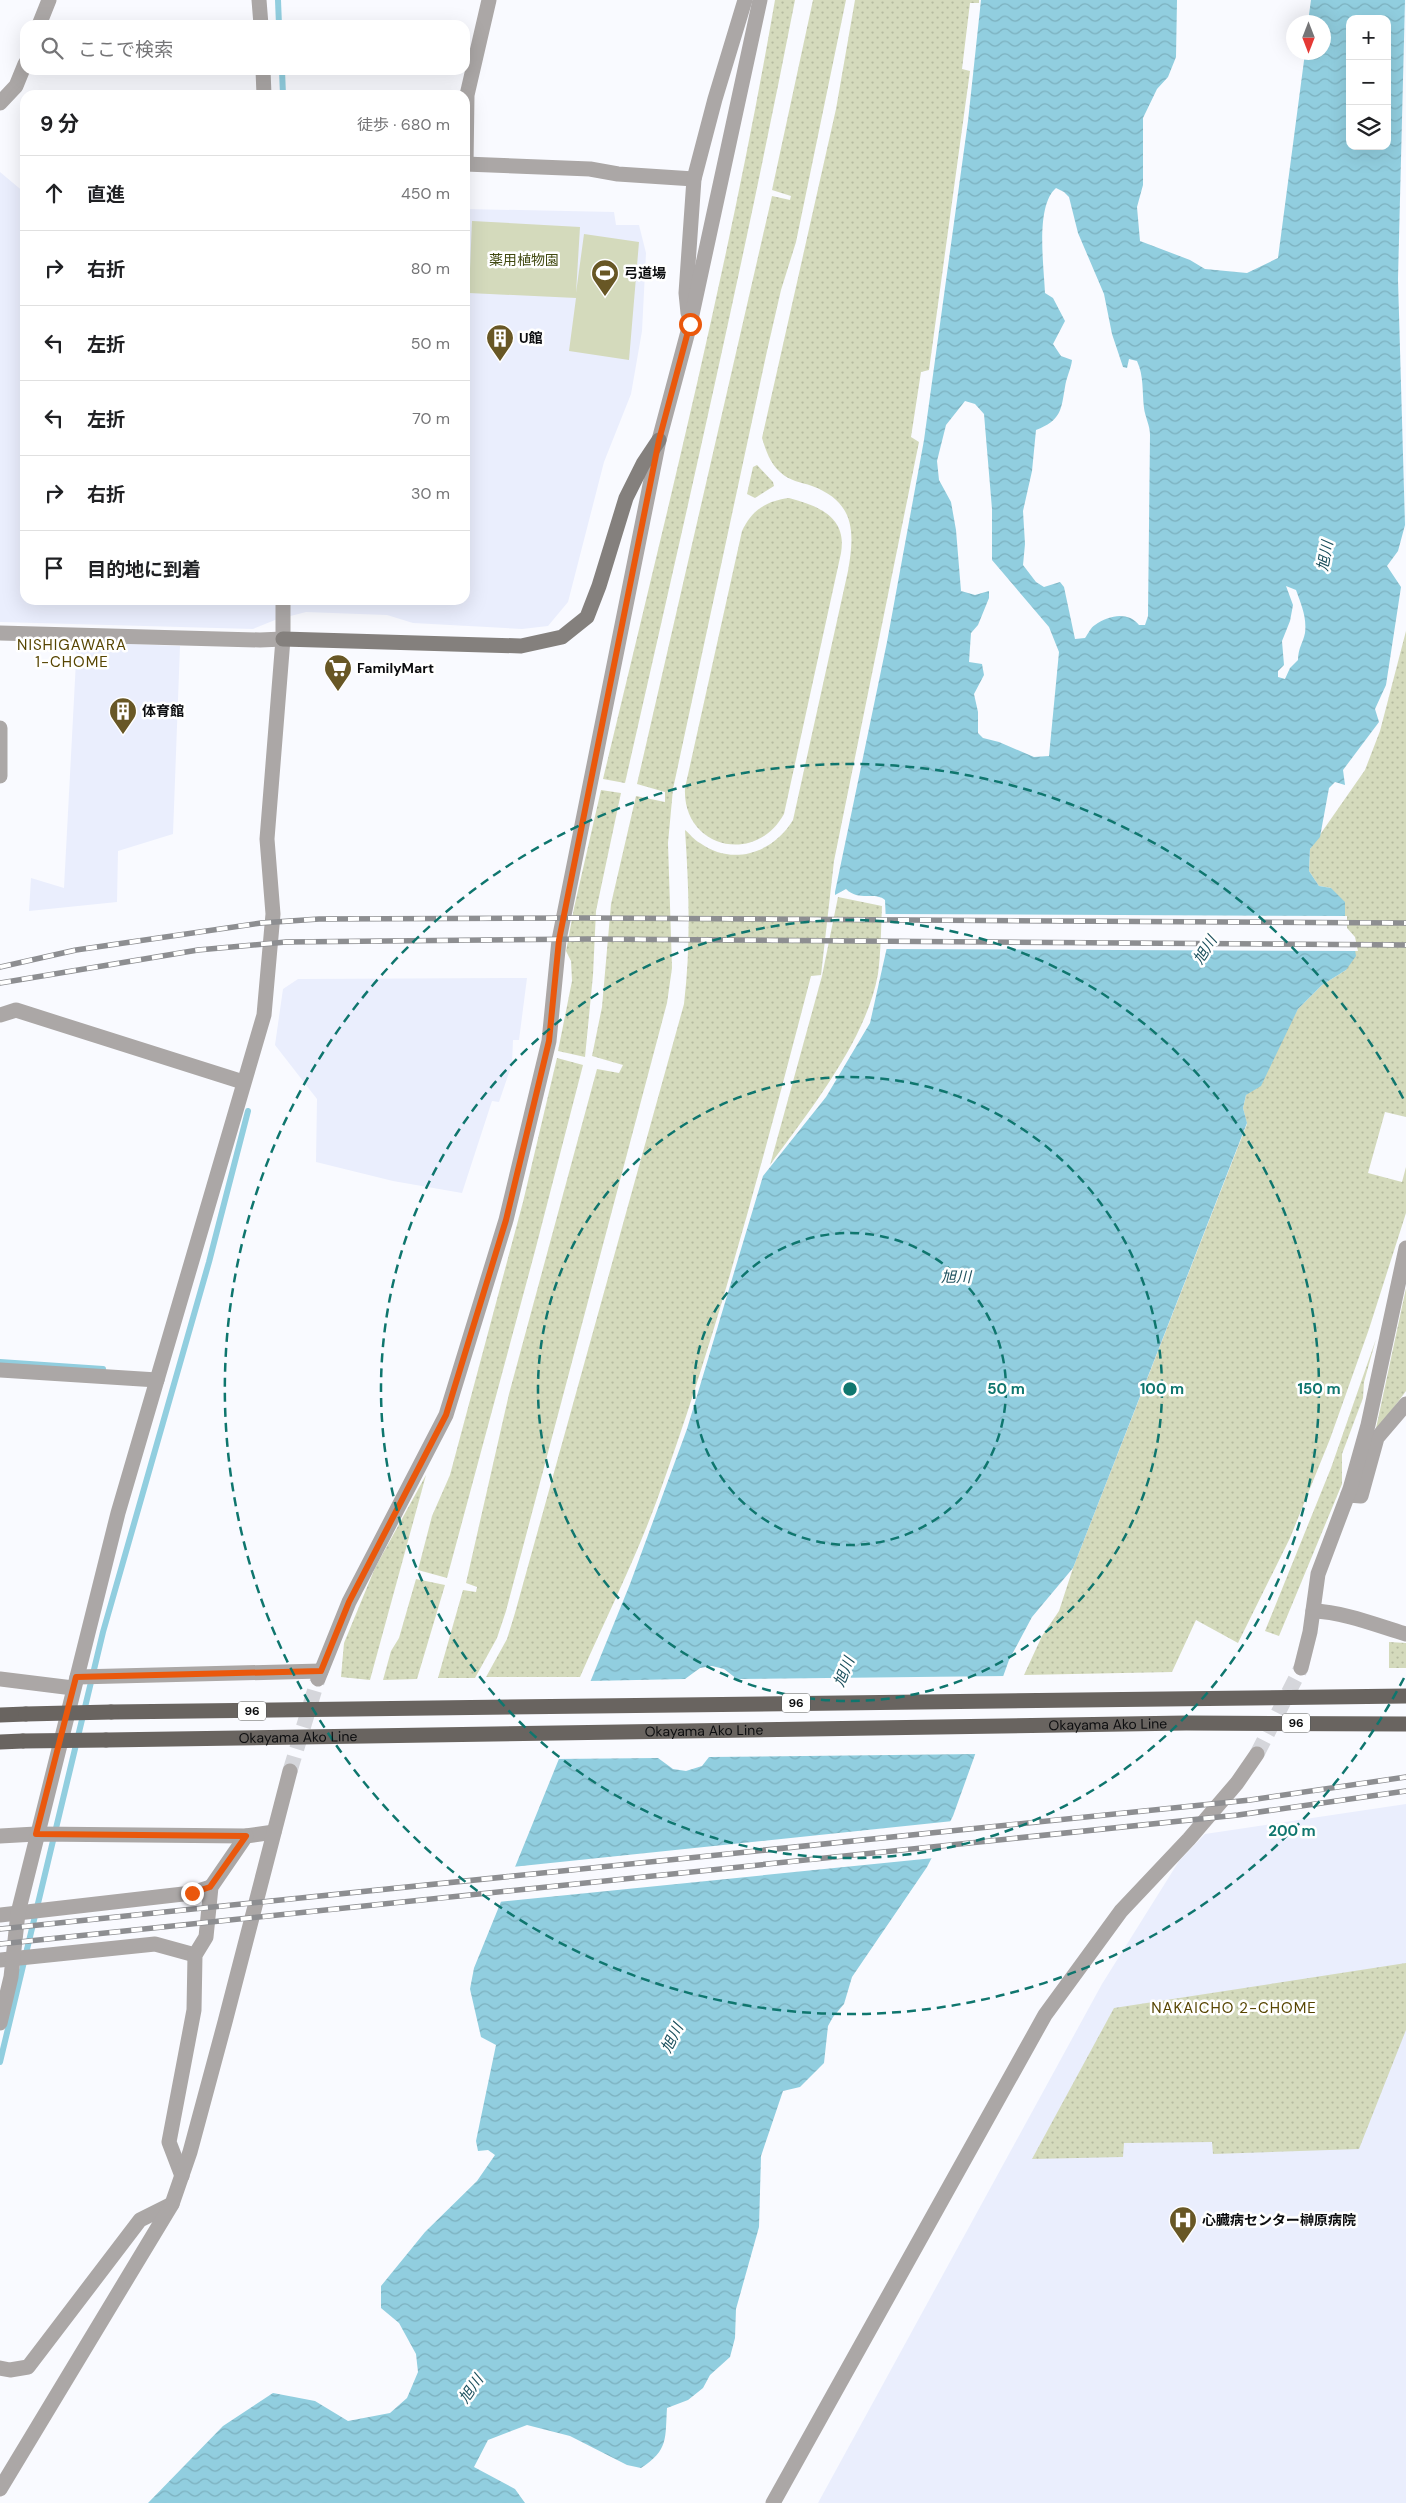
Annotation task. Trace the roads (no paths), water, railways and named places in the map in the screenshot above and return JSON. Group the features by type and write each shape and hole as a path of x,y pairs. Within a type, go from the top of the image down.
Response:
{"main road":[{"name":"Okayama Ako Line","path":"0,1715 1406,1696"},
{"name":"Okayama Ako Line","path":"0,1742 1186,1723 1406,1724"}],"street":[{"path":"42,20 49,0"},
{"path":"259,0 260,20"},
{"path":"468,90 489,0"},
{"path":"690,324 686,293 694,179 744,0"},
{"path":"0,1679 77,1680 101,1676 320,1675 349,1602 446,1415 506,1220 549,1041 559,940 659,440 690,324 760,0"},
{"path":"0,103 16,86 20,75"},
{"path":"263,75 264,90"},
{"path":"470,164 590,169 618,174 694,179"},
{"path":"0,633 521,646 562,636 587,617 599,586 626,498 643,464 659,440"},
{"path":"0,2023 16,1959 24,1912 77,1680 118,1513 264,1015 273,914 268,839 283,639 283,605"},
{"path":"0,728 0,776"},
{"path":"0,1014 16,1010 243,1082"},
{"path":"1301,1668 1310,1632 1318,1574 1348,1495 1368,1425 1406,1248"},
{"path":"0,1370 157,1380"},
{"path":"1348,1495 1362,1496 1377,1438 1406,1404"},
{"path":"1312,1612 1326,1612 1361,1620 1406,1634"},
{"path":"773,2503 1044,2015 1121,1911 1189,1839 1238,1783 1257,1754"},
{"path":"0,2489 172,2204 182,2176 290,1771"},
{"path":"0,1836 42,1834 246,1836 274,1832"},
{"path":"182,2176 169,2142 194,2010 195,1955 206,1936 210,1887 246,1836"},
{"path":"0,1915 192,1893 210,1887"},
{"path":"16,1959 155,1944 195,1955"},
{"path":"0,2368 10,2370 28,2367 140,2220 172,2204"}],"water":[{"name":"旭川","path":"981,0 1177,0 1176,57 1168,77 1157,89 1143,118 1143,185 1137,207 1140,241 1190,260 1205,269 1247,273 1278,258 1304,60 1331,60 1331,15 1309,15 1311,0 1405,0 1398,279 1405,525 1398,551 1387,566 1401,587 1386,685 1375,709 1379,722 1343,770 1345,785 1335,782 1329,788 1320,837 1310,849 1309,871 1319,886 1331,888 1345,902 1345,929 1353,938 1356,956 1346,970 1322,985 1298,1009 1261,1086 1246,1095 1243,1108 1247,1123 1073,1568 1032,1617 1009,1660 953,1816 927,1867 852,1977 844,2004 828,2026 824,2063 800,2087 783,2091 761,2156 759,2227 736,2309 735,2338 730,2357 710,2375 703,2388 688,2400 667,2408 664,2442 661,2449 657,2455 641,2468 627,2465 570,2436 527,2425 488,2440 474,2467 515,2489 525,2503 148,2503 223,2426 273,2393 315,2401 348,2421 390,2413 407,2398 418,2372 416,2354 399,2323 381,2308 381,2286 425,2232 477,2181 495,2155 488,2150 478,2151 476,2141 496,2045 481,2037 470,1989 474,1968 630,1584 687,1429 763,1176 826,1097 870,1023 887,947 885,900 877,896 856,895 846,889 835,895 835,892 887,642 924,440 968,121","holes":["1056,188 1069,197 1078,233 1104,294 1112,334 1123,367 1127,368 1129,359 1137,361 1142,378 1144,408 1150,435 1148,616 1145,625 1139,625 1124,616 1112,617 1094,626 1085,638 1075,639 1064,587 1060,582 1044,587 1036,582 1023,565 1025,544 1023,511 1032,471 1036,430 1051,422 1061,409 1072,360 1061,356 1053,344 1065,321 1053,298 1045,293 1043,222 1049,197","965,401 975,404 984,414 992,509 992,560 1049,627 1059,652 1049,756 1034,757 999,742 983,738 978,733 978,712 974,694 984,675 982,664 969,662 971,633 978,625 989,598 989,591 975,595 961,591 956,530 951,502 939,480 937,461 946,425","1286,586 1296,590 1303,611 1305,633 1298,660 1290,668 1285,679 1278,677 1278,671 1284,665 1282,641 1290,621 1293,605"]}],"waterway":[{"path":"278,0 279,20"},
{"path":"282,75 283,90"},
{"path":"0,2062 103,1632 209,1262 248,1111"},
{"path":"0,1362 103,1369"}],"tunnel":[{"path":"1257,1754 1301,1668"},
{"path":"290,1771 318,1679"}],"railway":[{"path":"0,967 76,950 261,923 319,919 584,918 1406,923"},
{"path":"0,983 198,950 286,942 587,939 1406,945"},
{"path":"0,1929 1250,1800 1406,1777"},
{"path":"0,1944 1238,1815 1406,1791"}],"place":[{"name":"弓道場","path":"605,297"},
{"name":"U館","path":"500,362"},
{"name":"FamilyMart","path":"338,692"},
{"name":"体育館","path":"123,735"},
{"name":"心臓病センター榊原病院","path":"1183,2244"}],"district":[{"name":"NISHIGAWARA 1-CHOME","path":"72,654"},
{"name":"NAKAICHO 2-CHOME","path":"1234,2008"}],"park label":[{"name":"薬用植物園","path":"524,260"}]}
